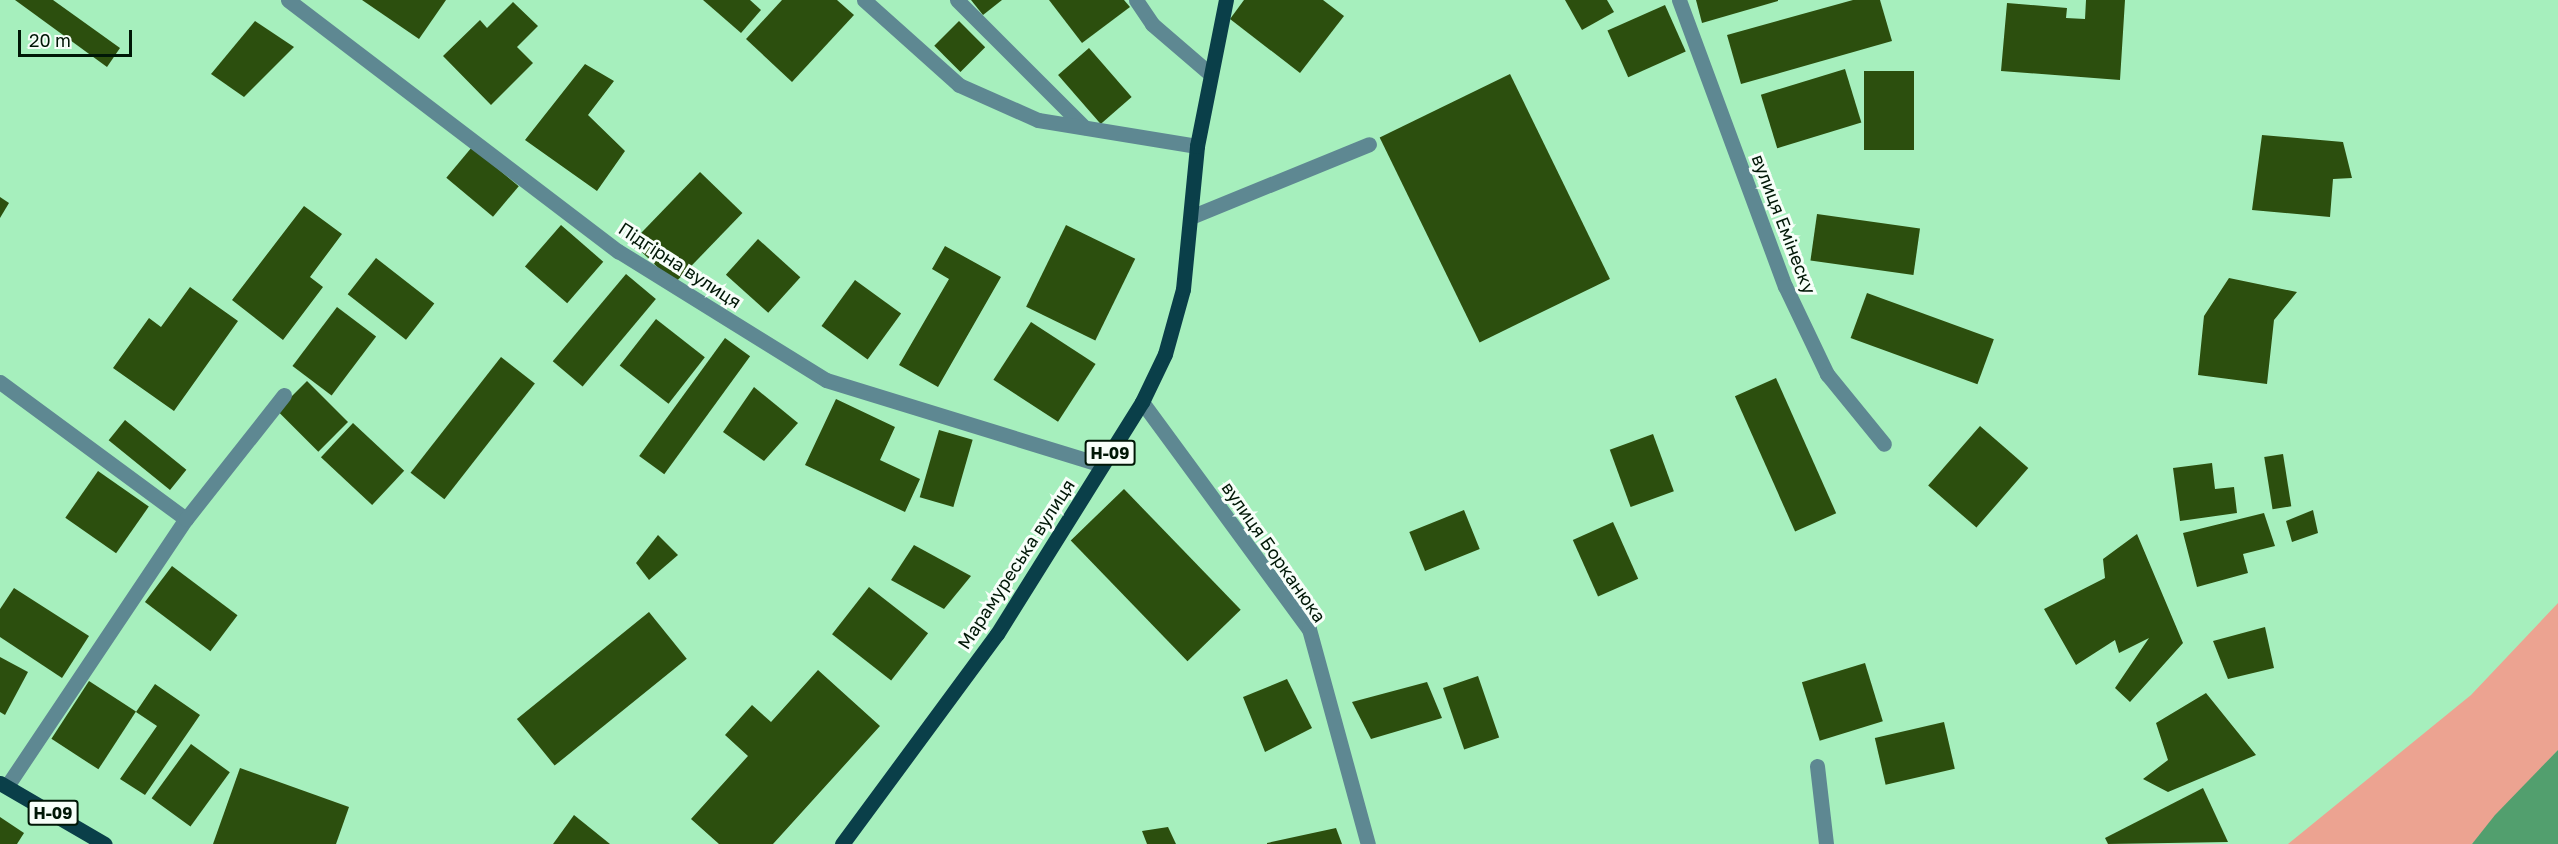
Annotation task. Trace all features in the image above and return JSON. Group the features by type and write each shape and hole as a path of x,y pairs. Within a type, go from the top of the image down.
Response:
{"main road":[{"name":"Марамуреська вулиця","path":"842,844 997,634 1142,402 1165,354 1183,289 1193,216 1197,146 1209,73 1226,0"},
{"name":"Н-09","path":"4,784 105,844"}],"street":[{"name":"Підгірна вулиця","path":"288,0 618,251 826,380 1102,465"},
{"path":"864,0 959,85 1038,120 1197,146"},
{"path":"957,0 1084,128"},
{"path":"1136,0 1152,24 1209,73"},
{"name":"вулиця Емінеску","path":"1679,0 1785,286 1827,374 1884,444"},
{"path":"1193,216 1369,144"},
{"path":"0,382 186,519"},
{"path":"4,784 186,519 284,395"},
{"name":"вулиця Борканюка","path":"1142,402 1309,629 1368,844"},
{"path":"1817,766 1826,844"}],"shaded area":[{"path":"2558,603 2558,750 2472,844 2288,844 2471,695"},
{"path":"2558,750 2558,844 2472,844 2495,815"}],"building":[{"path":"15,0 53,0 120,48 107,67"},
{"path":"362,0 446,0 419,39"},
{"path":"703,0 750,0 761,10 741,33"},
{"path":"782,0 837,0 854,15 792,82 746,39"},
{"path":"971,0 1002,0 983,15"},
{"path":"1049,0 1124,0 1130,7 1082,43"},
{"path":"1244,0 1323,0 1344,16 1300,73 1230,19"},
{"path":"1565,0 1607,0 1614,12 1582,30"},
{"path":"1696,0 1778,0 1778,1 1702,23"},
{"path":"1853,0 1880,0 1892,41 1741,84 1727,35"},
{"path":"2086,0 2125,0 2120,80 2001,71 2007,3 2067,8 2066,18 2085,19"},
{"path":"513,2 538,26 517,47 533,63 491,105 443,56 480,20 487,28"},
{"path":"1665,5 1686,52 1628,77 1607,31"},
{"path":"255,21 294,47 244,97 211,74"},
{"path":"959,21 985,47 960,72 934,46"},
{"path":"1089,48 1132,97 1101,124 1058,75"},
{"path":"585,64 614,81 588,115 625,151 597,191 525,140"},
{"path":"1845,69 1861,123 1777,148 1761,95"},
{"path":"1864,71 1914,71 1914,150 1864,150"},
{"path":"1510,74 1610,279 1480,342 1380,138"},
{"path":"2262,135 2343,142 2352,178 2333,179 2330,217 2252,210"},
{"path":"472,147 519,186 493,217 446,178"},
{"path":"700,172 742,213 674,283 632,242"},
{"path":"0,197 9,203 0,218"},
{"path":"304,206 342,234 310,277 323,287 283,340 232,300"},
{"path":"1817,214 1920,228 1913,275 1810,261"},
{"path":"561,225 603,262 567,303 525,267"},
{"path":"1066,225 1135,259 1095,341 1026,307"},
{"path":"758,239 800,277 768,313 726,275"},
{"path":"945,246 1001,277 938,387 899,365 949,279 932,269"},
{"path":"376,258 434,304 406,340 348,294"},
{"path":"626,274 656,299 583,386 553,361"},
{"path":"2229,278 2297,292 2274,320 2267,384 2198,375 2204,316"},
{"path":"855,280 901,314 868,360 821,326"},
{"path":"190,287 238,321 174,411 113,368 149,318 161,327"},
{"path":"1867,293 1994,339 1977,384 1851,338"},
{"path":"337,307 376,336 332,396 292,366"},
{"path":"656,319 705,357 669,404 620,365"},
{"path":"1031,322 1096,364 1058,422 993,380"},
{"path":"725,338 750,356 664,474 639,456"},
{"path":"501,357 535,383 444,499 410,473"},
{"path":"1776,378 1836,513 1795,532 1735,396"},
{"path":"307,381 348,422 318,452 277,411"},
{"path":"754,387 798,423 764,461 723,432"},
{"path":"836,399 895,427 880,460 920,479 905,512 805,465"},
{"path":"125,420 186,470 170,490 109,440"},
{"path":"353,423 404,471 372,505 321,457"},
{"path":"1980,426 2028,468 1976,528 1928,486"},
{"path":"939,430 973,440 953,507 920,497"},
{"path":"1653,434 1674,491 1631,507 1610,450"},
{"path":"2283,454 2291,506 2273,509 2264,457"},
{"path":"2212,463 2215,489 2234,487 2237,513 2180,521 2173,468"},
{"path":"98,471 149,507 116,553 65,518"},
{"path":"1124,489 1241,610 1187,661 1071,540"},
{"path":"1464,510 1480,549 1425,571 1409,532"},
{"path":"2313,510 2318,533 2292,542 2286,521"},
{"path":"2264,513 2275,546 2243,554 2248,573 2197,587 2183,533"},
{"path":"1613,522 1638,579 1598,597 1573,540"},
{"path":"2137,534 2183,643 2130,702 2115,688 2149,638 2119,653 2115,640 2076,665 2044,609 2105,578 2103,559"},
{"path":"658,535 678,555 649,580 636,563"},
{"path":"914,545 971,576 944,609 891,580"},
{"path":"172,566 237,615 210,651 145,602"},
{"path":"869,587 928,633 891,680 832,634"},
{"path":"14,588 89,636 62,678 0,637 0,609"},
{"path":"649,612 687,659 555,766 517,719"},
{"path":"2265,627 2274,668 2228,679 2213,641"},
{"path":"0,657 28,672 5,715 0,712"},
{"path":"1865,663 1883,721 1820,741 1802,682"},
{"path":"818,670 880,726 773,844 719,844 691,819 748,756 725,735 752,705 771,722"},
{"path":"1478,676 1499,737 1464,750 1443,688"},
{"path":"1287,679 1312,728 1265,752 1243,697"},
{"path":"89,681 136,711 98,769 51,739"},
{"path":"1427,682 1442,718 1371,739 1352,702"},
{"path":"155,684 200,715 145,795 120,779 157,726 136,712"},
{"path":"2206,693 2256,755 2168,792 2143,779 2168,760 2156,723"},
{"path":"1944,722 1955,769 1886,785 1875,738"},
{"path":"191,744 230,772 190,826 152,798"},
{"path":"240,768 349,807 336,844 213,844"},
{"path":"2203,788 2228,842 2108,844 2105,838"},
{"path":"574,815 610,844 553,844"},
{"path":"0,817 24,833 17,844 0,844"},
{"path":"1168,827 1176,844 1147,844 1142,831"},
{"path":"1336,828 1342,844 1267,844 1267,843"}]}
